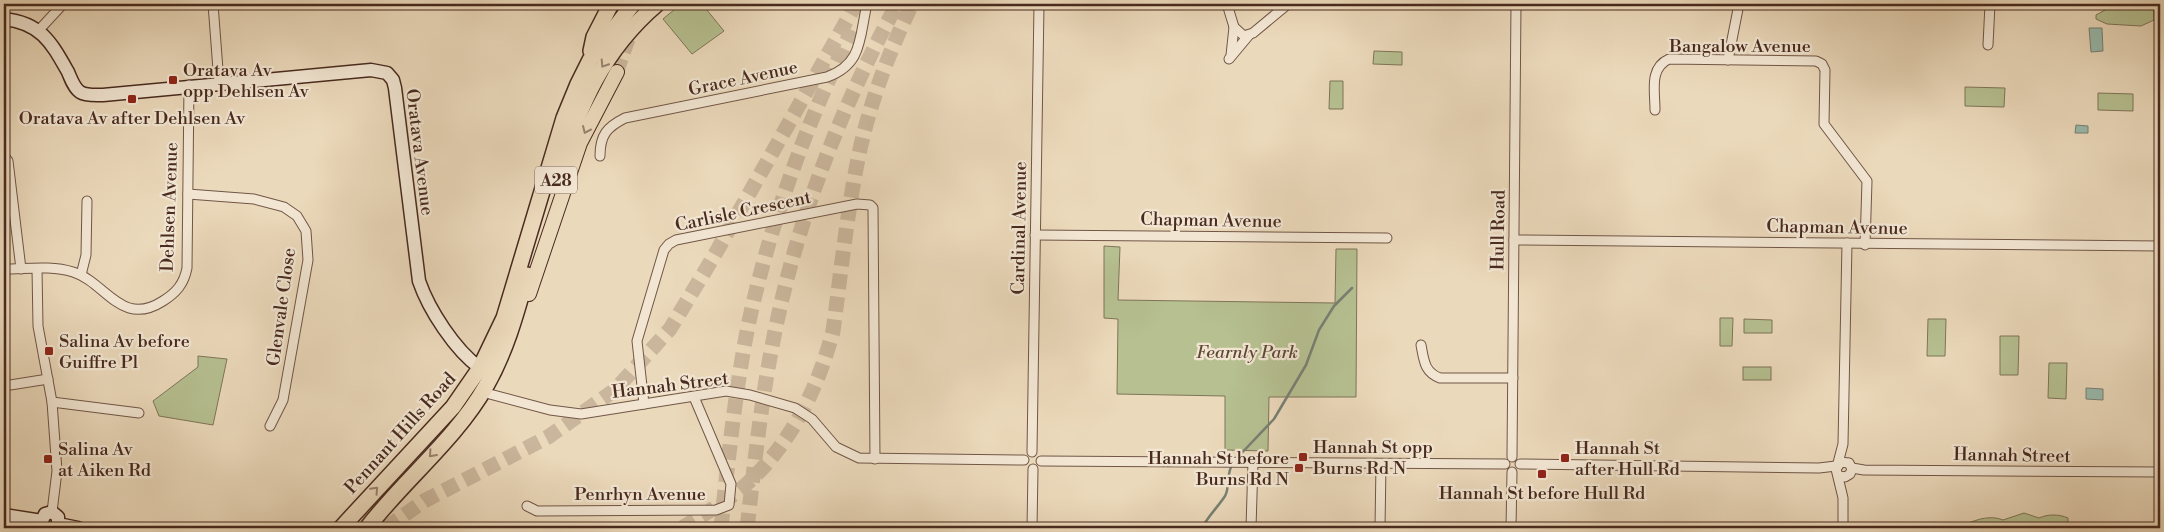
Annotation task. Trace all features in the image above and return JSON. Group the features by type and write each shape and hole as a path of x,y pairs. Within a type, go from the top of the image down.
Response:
{"highway":[{"path":"590,60 594,37 611,4"},
{"name":"Pennant Hills Road","path":"341,528 453,407 480,368 504,318 564,118 590,60 633,4"},
{"name":"Pennant Hills Road","path":"367,528 454,429 482,392 505,347 557,176 582,103 595,78 614,49 634,25 657,4"}],"main road":[{"path":"505,347 516,330 580,142 616,72"}],"street":[{"path":"39,30 63,4"},
{"path":"213,4 219,82"},
{"name":"Grace Avenue","path":"600,156 602,136 610,125 625,118 827,77 840,72 854,59 867,4"},
{"name":"Cardinal Avenue","path":"1032,452 1040,4"},
{"path":"1227,4 1234,28 1230,57 1249,35 1288,4"},
{"name":"Hull Road","path":"1508,461 1513,378 1516,4"},
{"path":"1728,60 1739,4"},
{"path":"1988,45 1990,4"},
{"name":"Oratava Avenue","path":"4,19 21,22 39,30 51,42 76,88 84,94 103,95 219,82 371,70 387,72 393,80 395,88 419,281 430,307 444,327 472,363 480,368"},
{"path":"1234,28 1242,35 1249,35"},
{"name":"Bangalow Avenue","path":"1655,110 1655,71 1660,63 1669,59 1816,61 1822,64 1825,70 1824,124 1867,181 1866,244"},
{"name":"Dehlsen Avenue","path":"4,269 61,270 81,275 120,306 128,308 150,307 172,296 183,282 187,268 188,85"},
{"path":"4,156 8,161 20,269"},
{"name":"Glenvale Close","path":"188,194 254,199 284,207 297,216 306,231 308,260 283,400 270,426"},
{"path":"81,275 86,255 86,201"},
{"name":"Carlisle Crescent","path":"644,404 637,341 664,250 669,244 676,240 872,202 875,459"},
{"name":"Chapman Avenue","path":"1035,235 1387,238"},
{"name":"Chapman Avenue","path":"1514,240 2160,246"},
{"path":"1843,528 1847,243"},
{"path":"37,269 38,326 52,402 57,479 52,512 45,514 50,526"},
{"path":"1421,345 1426,367 1430,374 1440,378 1513,378"},
{"path":"4,386 48,378"},
{"name":"Hannah Street","path":"482,392 499,398 566,413 581,414 734,392 795,408 812,419 836,447 859,458 1024,460"},
{"name":"Penrhyn Avenue","path":"527,506 537,511 716,510 729,505 731,484 694,397"},
{"path":"52,402 139,413"},
{"path":"1032,452 1039,455 1041,461 1039,466 1033,469 1027,468 1024,460 1026,455 1032,452"},
{"path":"1041,461 1222,461 1381,464 1508,461 1518,459 1520,464 1518,470 1512,472 1506,470 1508,461"},
{"path":"1249,462 1251,528"},
{"path":"1380,528 1381,464"},
{"name":"Hannah Street","path":"1520,464 1864,470 2160,472"},
{"path":"1032,528 1033,469"},
{"path":"1511,528 1512,472"},
{"path":"4,515 50,526 78,528"}],"green space":[{"path":"681,4 702,4 724,31 692,54 663,19"},
{"path":"2116,4 2153,4 2154,20 2141,26 2107,24 2096,19 2096,15"},
{"path":"1374,51 1402,52 1402,65 1373,64"},
{"path":"1330,81 1343,81 1343,109 1329,109"},
{"path":"1965,87 2005,88 2004,107 1965,106"},
{"path":"2098,93 2133,94 2133,111 2098,110"},
{"name":"Fearnly Park","path":"1104,246 1120,247 1118,300 1335,303 1336,249 1357,249 1356,397 1269,397 1268,451 1225,450 1225,396 1117,394 1118,319 1104,318"},
{"path":"1720,318 1733,318 1732,346 1720,346"},
{"path":"1744,319 1772,320 1772,333 1744,333"},
{"path":"1928,319 1946,319 1945,356 1927,356"},
{"path":"2000,336 2019,336 2018,375 2000,375"},
{"path":"198,356 227,359 213,425 159,416 153,401 198,367"},
{"path":"2049,363 2067,363 2066,399 2048,398"},
{"path":"1743,367 1771,367 1771,380 1743,380"},
{"path":"2024,513 2039,518 2057,515 2068,518 2068,522 2054,528 1965,528 1966,524 1980,519 1994,518 2003,520"}],"shaded area":[{"path":"2089,28 2102,28 2103,51 2091,52"},
{"path":"2076,125 2088,126 2088,133 2075,133"},
{"path":"2086,388 2103,389 2103,400 2086,399"}],"waterway":[{"path":"1235,460 1274,419 1306,365 1319,330 1334,306 1352,288"},
{"path":"1202,528 1225,496 1232,465"}],"tunnel":[{"path":"386,528 424,501 548,437 615,390 670,329 714,256 856,4"},
{"path":"747,528 767,374 780,306 792,261 820,173 837,130 897,4"},
{"path":"682,528 720,504 742,488 759,472 787,436 810,396 827,353 833,331 844,242 863,135 881,78 912,4"},
{"path":"617,72 632,29"},
{"path":"721,528 739,376 757,288 778,212 791,175 819,101 852,30"}],"place":[{"name":"Oratava Av opp Dehlsen Av","path":"173,80"},
{"name":"Oratava Av after Dehlsen Av","path":"132,99"},
{"name":"Salina Av before Guiffre Pl","path":"49,351"},
{"name":"Hannah St opp Burns Rd N","path":"1303,457"},
{"name":"Hannah St after Hull Rd","path":"1565,458"},
{"name":"Salina Av at Aiken Rd","path":"48,459"},
{"name":"Hannah St before Burns Rd N","path":"1299,468"},
{"name":"Hannah St before Hull Rd","path":"1542,474"}]}
